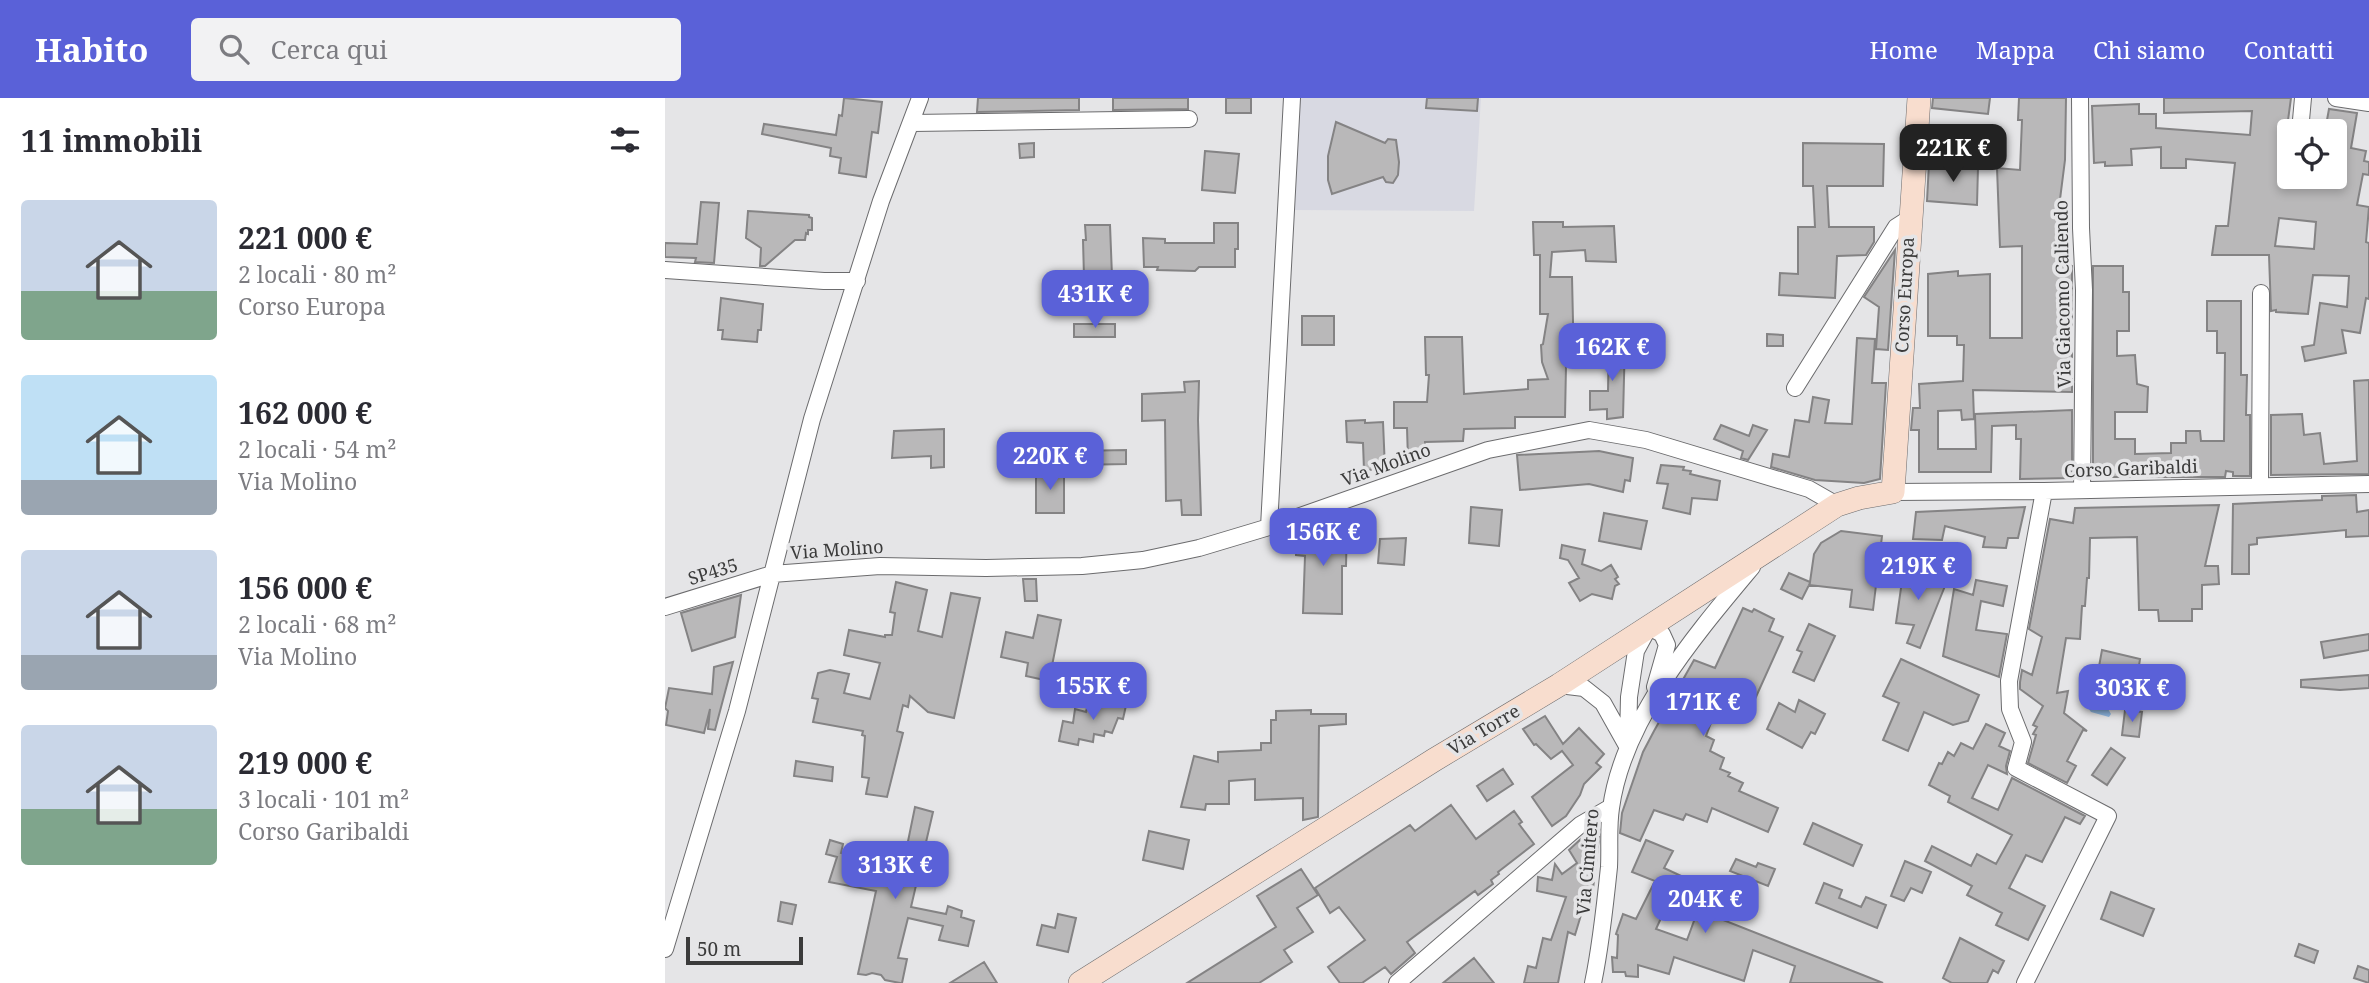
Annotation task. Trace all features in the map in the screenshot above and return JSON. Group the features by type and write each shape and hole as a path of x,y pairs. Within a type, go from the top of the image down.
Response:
{"main road":[{"name":"Corso Europa","path":"1893,492 1919,98"},
{"name":"Via Torre","path":"1080,983 1434,760 1559,685 1837,505 1893,492"}],"street":[{"path":"665,949 737,711 812,419 881,201 920,98"},
{"path":"1269,527 1292,98"},
{"name":"Via Giacomo Caliendo","path":"2080,98 2084,290 2082,490"},
{"path":"2301,119 2303,98"},
{"path":"2336,98 2369,103"},
{"path":"912,123 1189,119"},
{"path":"1795,388 1896,227 1910,218"},
{"path":"665,270 857,281"},
{"path":"2260,485 2261,293"},
{"name":"Via Molino","path":"772,574 880,566 986,568 1082,566 1131,561 1199,548 1269,527 1488,450 1589,430 1646,440 1797,485 1837,505"},
{"name":"Corso Garibaldi","path":"1893,492 2369,484"},
{"path":"2025,983 2108,816 2015,768 2023,742 2010,709 2008,681 2044,491"},
{"name":"Via Cimitero","path":"1627,746 1652,698 1712,616 1762,555"},
{"name":"SP435","path":"665,607 772,574"},
{"name":"Via Cimitero","path":"1593,983 1609,864 1611,807 1627,746 1629,697 1636,651 1649,627 1662,634 1667,645 1652,698"},
{"path":"1559,685 1584,688 1603,703 1627,746"},
{"path":"1397,983 1580,825 1611,807"}],"shaded area":[{"path":"1299,98 1481,98 1474,211 1293,210"}],"water":[{"path":"2089,694 2100,697 2106,695 2110,698 2109,717 2091,712 2084,702"}],"building":[{"path":"844,98 882,102 878,133 872,132 866,177 839,173 841,158 830,156 831,148 762,134 764,124 836,135"},
{"path":"978,98 1079,98 1079,110 977,112"},
{"path":"1113,98 1188,98 1188,109 1113,110"},
{"path":"1226,98 1251,98 1251,113 1226,113"},
{"path":"1427,98 1478,98 1477,111 1426,108"},
{"path":"1933,98 1990,98 1988,114 1932,108"},
{"path":"2019,98 2066,98 2065,160 2058,215 2068,216 2065,264 2072,266 2072,392 1973,390 1974,419 1962,420 1961,410 1938,411 1938,449 1976,449 1975,414 2072,410 2072,478 2020,479 2021,439 2016,439 2016,425 1992,426 1991,472 1919,472 1919,430 1911,430 1913,408 1920,408 1919,384 1963,381 1964,345 1957,345 1957,336 1928,336 1928,274 1958,271 1958,276 1990,274 1990,338 2022,338 2022,246 2000,247 1997,168 2020,170 2022,120 2018,120"},
{"path":"2164,98 2291,98 2288,119 2277,119 2277,189 2347,189 2347,119 2327,119 2329,109 2357,113 2351,148 2366,151 2364,161 2369,162 2369,175 2363,174 2357,205 2369,207 2366,242 2369,243 2369,299 2366,298 2360,333 2342,330 2346,353 2305,361 2302,347 2314,345 2320,303 2347,307 2349,276 2313,275 2308,314 2276,312 2271,311 2269,255 2212,255 2216,226 2228,226 2235,163 2186,159 2186,168 2161,168 2161,147 2131,149 2132,165 2105,166 2105,162 2094,163 2092,106 2139,104 2139,114 2156,114 2156,128 2250,135 2252,111 2164,113","holes":["2279,218 2316,222 2314,249 2275,246"]},
{"path":"1336,122 1385,143 1388,139 1396,140 1399,162 1398,175 1393,183 1386,182 1383,177 1332,194 1328,180 1328,156"},
{"path":"1034,143 1034,157 1020,158 1019,144"},
{"path":"1803,143 1884,144 1883,186 1827,186 1829,227 1874,227 1874,242 1866,255 1837,256 1835,298 1779,295 1780,273 1798,274 1798,227 1815,227 1813,186 1803,186"},
{"path":"1205,151 1239,154 1235,193 1202,190"},
{"path":"1929,163 1978,167 1977,205 1927,201"},
{"path":"701,202 719,203 714,263 695,262 696,258 665,257 665,243 697,244"},
{"path":"748,211 809,215 812,218 812,230 808,230 805,240 795,240 765,266 760,266 761,248 746,238"},
{"path":"1533,222 1563,222 1563,227 1614,226 1616,262 1586,261 1585,250 1552,252 1550,277 1572,277 1574,366 1566,366 1565,417 1515,417 1515,428 1464,429 1463,441 1425,442 1425,459 1408,460 1407,428 1394,428 1394,402 1427,402 1429,375 1426,375 1425,337 1462,337 1464,394 1528,389 1528,380 1548,379 1542,362 1541,345 1548,314 1540,314 1540,255 1534,255"},
{"path":"1214,223 1238,223 1235,267 1199,267 1195,271 1144,267 1143,238 1165,239 1165,243 1214,243"},
{"path":"1085,225 1110,225 1112,276 1084,277"},
{"path":"1895,250 1888,350 1876,349 1879,307 1864,297"},
{"path":"2093,266 2123,266 2123,292 2129,292 2129,331 2117,331 2117,356 2135,355 2137,384 2148,387 2147,412 2115,412 2115,439 2135,439 2135,454 2171,453 2171,443 2186,443 2186,431 2200,431 2201,441 2224,441 2225,353 2217,353 2217,331 2207,331 2207,301 2241,301 2241,375 2247,375 2246,415 2250,415 2250,476 2233,476 2233,472 2226,471 2225,477 2093,477"},
{"path":"721,298 763,304 757,342 722,339 723,330 718,330"},
{"path":"1302,316 1334,316 1334,345 1302,345"},
{"path":"1074,324 1115,324 1115,337 1074,337"},
{"path":"1767,334 1783,335 1783,346 1767,346"},
{"path":"1609,337 1625,339 1623,417 1607,419 1607,409 1590,410 1590,391 1608,391"},
{"path":"1857,338 1875,339 1872,383 1886,383 1880,479 1864,483 1815,480 1771,467 1773,454 1789,457 1795,420 1809,422 1813,397 1829,400 1825,423 1852,424"},
{"path":"2369,380 2369,474 2271,475 2271,415 2302,414 2304,435 2320,433 2324,464 2357,461 2354,381"},
{"path":"1199,381 1201,515 1182,515 1181,500 1166,501 1165,420 1142,421 1142,394 1185,392 1184,382"},
{"path":"1365,420 1365,423 1383,422 1385,469 1364,470 1363,443 1347,442 1346,421"},
{"path":"1721,425 1749,436 1753,425 1767,430 1748,460 1741,458 1743,451 1714,439"},
{"path":"944,429 944,467 931,468 931,456 892,458 894,431"},
{"path":"1126,450 1126,464 1075,465 1075,451"},
{"path":"1599,451 1633,458 1630,481 1625,480 1623,492 1589,484 1520,490 1517,455"},
{"path":"1661,465 1684,467 1683,470 1691,471 1690,474 1720,481 1717,500 1692,498 1690,514 1663,508 1668,484 1657,483"},
{"path":"1036,472 1064,472 1064,513 1036,513"},
{"path":"2356,495 2357,512 2369,510 2369,536 2346,537 2346,530 2257,538 2257,544 2249,545 2249,574 2232,574 2233,504 2322,500 2322,496"},
{"path":"2219,505 2205,566 2218,566 2219,584 2202,585 2202,609 2192,609 2192,621 2159,621 2158,610 2139,610 2137,537 2090,538 2089,578 2085,606 2082,606 2080,639 2066,638 2057,693 2068,691 2064,713 2087,731 2083,730 2067,761 2076,766 2067,783 2028,763 2036,735 2033,734 2037,727 2033,725 2043,706 2020,689 2020,682 2022,670 2032,675 2042,637 2029,629 2050,519 2073,523 2075,508"},
{"path":"1471,507 1502,510 1499,546 1469,543"},
{"path":"2025,507 2018,538 2008,538 2006,548 1983,547 1985,537 1945,526 1942,540 1913,539 1916,512"},
{"path":"1604,513 1647,521 1641,549 1599,541"},
{"path":"1324,523 1347,524 1346,566 1342,566 1342,614 1303,613 1305,556 1296,555 1296,533 1324,529"},
{"path":"1841,531 1882,536 1873,610 1850,607 1852,590 1809,585 1802,599 1781,589 1789,573 1810,582 1814,554 1821,543"},
{"path":"1406,538 1404,565 1378,563 1380,539"},
{"path":"1562,545 1585,550 1582,564 1601,571 1611,565 1619,584 1615,586 1612,599 1592,594 1580,601 1569,583 1579,578 1568,560 1560,558"},
{"path":"1904,567 1934,571 1932,582 1945,586 1920,648 1907,643 1914,625 1896,623"},
{"path":"1023,579 1036,579 1037,601 1025,601"},
{"path":"1976,580 2007,586 2003,606 1981,601 1976,630 2007,634 1999,677 1943,656 1954,589 1973,595"},
{"path":"896,582 927,590 918,631 942,637 951,593 980,598 954,718 928,712 910,696 908,707 903,705 897,731 903,733 887,797 866,794 869,778 862,777 865,736 862,735 863,731 813,722 818,699 812,698 818,673 830,670 849,674 844,693 870,699 880,663 844,655 849,630 885,637 892,635 895,613 890,612"},
{"path":"741,595 735,637 692,651 681,613"},
{"path":"1743,608 1752,612 1754,609 1774,619 1769,631 1783,637 1755,699 1736,689 1721,716 1715,712 1706,736 1714,740 1710,751 1724,758 1720,769 1743,783 1739,791 1778,808 1768,832 1712,808 1707,822 1686,814 1683,820 1654,810 1640,841 1620,833 1622,813 1643,752 1654,731 1694,660 1715,668"},
{"path":"1038,615 1061,620 1049,681 1026,676 1028,663 1001,657 1006,632 1033,638"},
{"path":"1809,624 1835,636 1814,681 1793,672 1802,652 1797,650"},
{"path":"2369,634 2369,650 2324,658 2321,642"},
{"path":"2102,650 2140,659 2137,679 2098,672"},
{"path":"1901,659 1979,695 1968,721 1953,725 1924,712 1908,751 1883,740 1899,703 1883,696"},
{"path":"733,662 715,730 708,729 710,709 704,733 666,725 668,711 665,708 669,688 712,694 714,667"},
{"path":"2369,675 2369,688 2340,690 2301,687 2301,680"},
{"path":"1110,697 1127,701 1123,719 1118,718 1112,733 1105,731 1104,736 1094,734 1093,742 1079,739 1078,745 1059,741 1063,721 1073,723 1075,709 1086,712 1088,704 1109,705"},
{"path":"1799,700 1825,714 1815,734 1811,732 1802,748 1767,729 1779,703 1795,712"},
{"path":"1311,710 1311,714 1346,714 1346,724 1319,726 1318,817 1303,820 1303,798 1255,800 1255,779 1229,781 1229,804 1206,804 1205,810 1181,807 1194,756 1218,762 1218,752 1261,750 1261,743 1271,743 1271,720 1276,720 1276,711"},
{"path":"2125,710 2142,712 2139,737 2122,735"},
{"path":"1545,716 1563,744 1579,728 1604,754 1596,763 1601,767 1584,784 1566,816 1552,826 1532,797 1573,765 1562,751 1551,759 1534,745 1523,729"},
{"path":"1986,724 2005,733 1999,746 2010,751 2007,774 1988,765 1972,798 1998,810 2012,778 2085,816 2080,824 2065,817 2042,862 2026,855 2009,888 2045,906 2028,940 1996,925 2002,913 1967,895 1972,886 1925,861 1932,846 1971,866 1977,854 1996,864 2012,835 1948,802 1950,796 1929,785 1939,763 1942,764 1948,752 1954,756 1961,743 1973,749"},
{"path":"2111,748 2125,758 2107,785 2092,775"},
{"path":"796,761 833,767 832,781 794,776"},
{"path":"1503,769 1513,784 1487,801 1477,786"},
{"path":"1451,805 1476,839 1514,811 1522,822 1519,824 1534,844 1498,872 1491,880 1493,884 1478,895 1475,891 1407,942 1415,953 1391,974 1385,967 1362,983 1340,983 1328,967 1365,940 1339,907 1330,913 1315,888 1410,825 1415,831"},
{"path":"915,807 933,812 911,907 946,914 948,906 962,911 961,917 974,921 968,946 939,940 943,926 908,918 898,958 907,959 900,983 885,980 881,975 872,973 858,974 876,891 829,882 837,857 826,854 830,840 843,844 841,853 874,860 876,851 905,856"},
{"path":"1813,823 1862,845 1853,866 1804,844"},
{"path":"1149,831 1189,840 1183,869 1143,860"},
{"path":"1583,837 1599,837 1591,906 1584,905 1575,935 1568,932 1558,983 1524,983 1528,966 1536,968 1543,938 1551,940 1566,897 1537,891 1538,877 1552,880 1555,864 1562,874 1577,863 1569,850"},
{"path":"1646,840 1673,851 1664,868 1709,889 1702,904 1673,892 1656,929 1687,940 1698,910 1883,983 1790,983 1795,966 1753,950 1744,981 1674,957 1669,974 1638,965 1638,977 1626,976 1625,972 1613,972 1612,957 1617,958 1616,934 1623,914 1636,919 1655,881 1632,872"},
{"path":"1736,859 1756,867 1758,863 1775,869 1768,886 1730,871"},
{"path":"1905,861 1931,872 1922,893 1911,888 1904,901 1891,896"},
{"path":"1301,869 1318,895 1297,908 1313,932 1284,950 1292,962 1259,983 1187,983 1276,927 1257,896"},
{"path":"1824,883 1842,890 1839,898 1861,907 1866,897 1886,905 1877,928 1816,903"},
{"path":"2111,892 2154,909 2143,936 2101,919"},
{"path":"781,902 796,905 792,924 778,921"},
{"path":"1058,914 1076,918 1068,952 1037,945 1042,925 1055,928"},
{"path":"1960,938 2004,961 1998,973 1993,970 1987,983 1952,983 1943,978"},
{"path":"2299,944 2318,951 2314,963 2295,956"},
{"path":"1474,958 1494,983 1443,983"},
{"path":"984,962 997,983 950,983 971,970"},
{"path":"2358,966 2369,970 2369,983 2354,978"}]}
